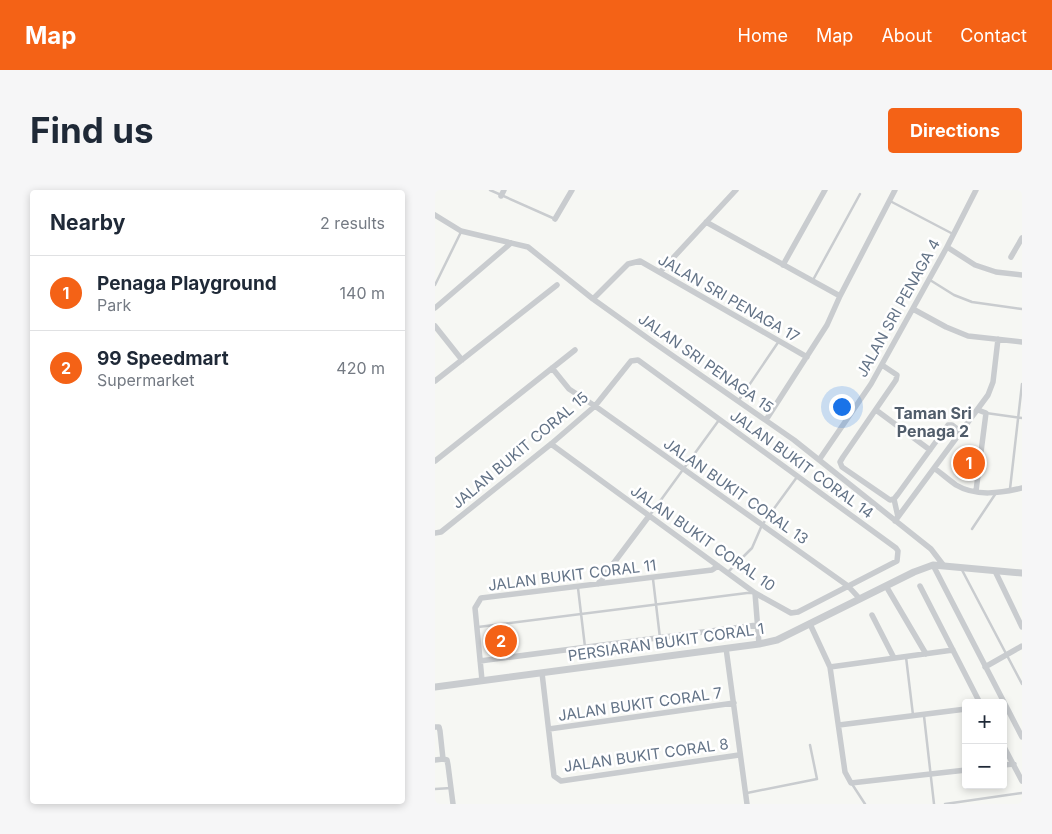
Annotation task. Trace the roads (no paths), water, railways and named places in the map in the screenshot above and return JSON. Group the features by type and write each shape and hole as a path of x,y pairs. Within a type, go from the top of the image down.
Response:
{"street":[{"path":"501,196 504,190"},
{"path":"555,219 572,190"},
{"path":"660,272 737,190"},
{"path":"783,265 825,190"},
{"path":"766,420 827,325 895,190"},
{"name":"JALAN SRI PENAGA 4","path":"819,460 871,384 947,247 976,190"},
{"name":"JALAN SRI PENAGA 15","path":"435,216 461,231 528,247 593,299 766,420 897,519 931,549 944,566"},
{"path":"707,222 840,296"},
{"path":"1011,256 1022,238"},
{"path":"435,308 511,243"},
{"path":"947,247 975,265 997,272 1022,275"},
{"name":"JALAN SRI PENAGA 17","path":"593,299 628,264 640,261 807,357"},
{"path":"435,381 557,285"},
{"path":"913,309 967,336 1022,342"},
{"path":"435,326 462,360"},
{"path":"897,519 988,395 993,382 998,339"},
{"path":"435,461 575,350"},
{"name":"JALAN BUKIT CORAL 15","path":"435,533 441,532 551,444 595,406 631,361 637,360"},
{"name":"JALAN BUKIT CORAL 14","path":"637,360 896,548 898,551 897,562 848,586"},
{"path":"882,365 897,375 876,410 840,462 842,467 885,498 894,499"},
{"name":"JALAN BUKIT CORAL 13","path":"552,368 569,389 848,586 860,599"},
{"path":"876,410 930,450"},
{"path":"976,491 987,414 978,410"},
{"path":"897,519 894,499 948,425 952,425 961,432"},
{"name":"JALAN BUKIT CORAL 10","path":"551,444 755,593 791,613 798,612 848,586"},
{"path":"934,468 956,485 976,491 996,493 1022,488"},
{"path":"598,584 649,516"},
{"name":"JALAN BUKIT CORAL 11","path":"482,680 475,608 481,598 712,570 718,566"},
{"path":"933,566 1022,738"},
{"name":"PERSIARAN BUKIT CORAL 1","path":"435,687 759,644 777,640 914,572 933,566 1022,573"},
{"path":"995,571 1022,627"},
{"path":"886,586 926,654"},
{"path":"920,586 978,699"},
{"path":"755,593 759,644"},
{"path":"872,615 894,658"},
{"path":"810,624 830,667 845,772 851,783 962,770"},
{"path":"480,661 757,625"},
{"path":"985,666 1022,646"},
{"name":"JALAN BUKIT CORAL 7","path":"726,648 747,804"},
{"path":"830,667 953,650"},
{"path":"542,672 549,729"},
{"name":"JALAN BUKIT CORAL 7","path":"549,729 734,703"},
{"path":"839,725 962,709"},
{"path":"435,727 439,728 440,731 443,759"},
{"name":"JALAN BUKIT CORAL 8","path":"549,729 554,776 557,780 561,781 739,755"},
{"path":"1007,752 1022,781"},
{"path":"435,760 447,760 453,804"},
{"path":"1007,765 1014,764"}],"lane":[{"path":"490,190 555,219"},
{"path":"812,281 860,194"},
{"path":"889,200 953,234"},
{"path":"435,285 461,231"},
{"path":"929,280 954,295 972,302 1022,310"},
{"path":"738,401 779,341"},
{"path":"1010,491 1021,418 1022,384"},
{"path":"987,414 1021,418"},
{"path":"649,516 720,419"},
{"path":"727,573 753,548 762,525 798,476"},
{"path":"972,530 996,493"},
{"path":"960,567 1022,684"},
{"path":"653,577 661,638"},
{"path":"577,586 585,647"},
{"path":"477,627 755,593"},
{"path":"906,656 913,715"},
{"path":"924,714 934,804"},
{"path":"745,793 817,779 810,744"},
{"path":"851,783 865,804"},
{"path":"435,789 451,788"},
{"path":"945,804 1019,794 1022,792"}],"place":[{"name":"Penaga Playground","path":"969,463"},
{"name":"99 Speedmart","path":"501,641"}],"district":[{"name":"Taman Sri Penaga 2","path":"933,422"}]}
